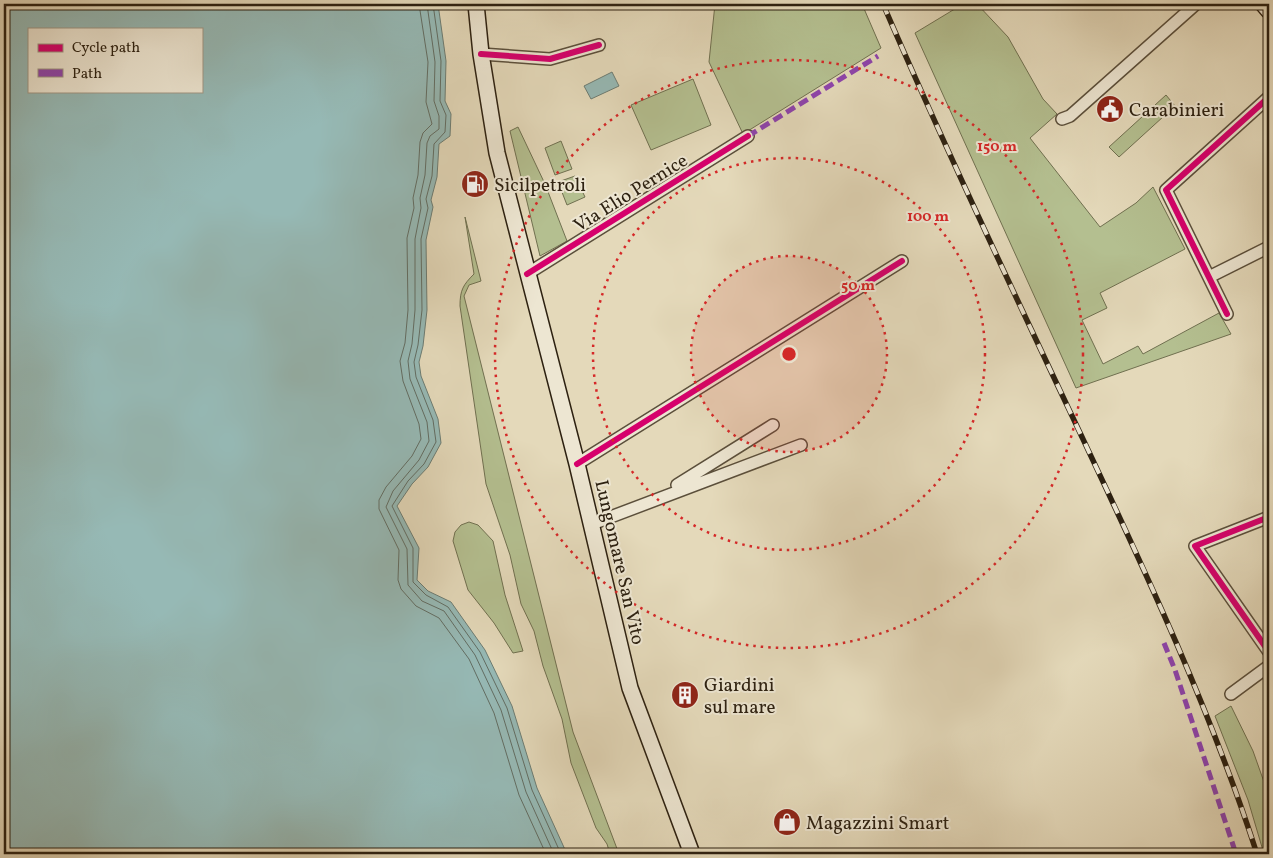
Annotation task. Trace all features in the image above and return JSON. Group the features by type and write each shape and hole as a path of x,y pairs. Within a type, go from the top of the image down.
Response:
{"main road":[{"name":"Lungomare San Vito","path":"476,4 498,153 527,274 592,524 630,688 692,854"},
{"path":"1263,4 1269,11"}],"street":[{"path":"1062,120 1070,116 1196,4"},
{"path":"482,54 550,59 599,45"},
{"path":"1227,314 1166,190 1269,97"},
{"name":"Via Elio Pernice","path":"527,274 748,136"},
{"path":"1209,277 1269,247"},
{"path":"577,464 902,261"},
{"path":"656,498 773,425"},
{"path":"592,524 626,512 656,498 801,445"},
{"path":"1269,516 1194,546 1269,652"},
{"path":"1230,694 1269,666"}],"green space":[{"path":"715,4 862,4 881,48 743,134 709,62"},
{"path":"963,4 977,4 1008,37 1043,99 1057,114 1030,138 1100,227 1136,203 1153,187 1185,249 1100,293 1107,308 1082,320 1103,364 1138,346 1143,354 1219,313 1231,334 1076,388 915,33"},
{"path":"693,79 711,125 651,150 631,105"},
{"path":"1166,95 1175,106 1119,157 1109,147"},
{"path":"518,127 545,184 567,241 540,256 510,131"},
{"path":"561,141 572,169 555,175 545,148"},
{"path":"575,176 585,197 567,205 558,182"},
{"path":"465,217 481,281 469,285 464,296 573,732 619,854 610,854 607,844 596,828 571,763 562,719 543,666 534,631 521,604 510,555 486,484 460,306 463,288 474,274"},
{"path":"469,522 478,525 493,541 505,595 523,651 513,653 494,623 468,590 453,541 455,532 461,525"},
{"path":"1231,706 1253,751 1269,796 1269,854 1264,854 1248,800 1215,716"}],"water":[{"path":"4,4 438,4 446,61 445,101 451,114 450,136 439,144 437,177 431,200 433,207 426,240 427,310 423,346 419,362 421,376 438,419 441,443 428,467 412,484 397,506 419,548 417,580 428,591 451,602 485,650 512,706 537,788 567,854 4,854"},
{"path":"612,72 619,86 591,99 584,86"}],"railway":[{"path":"883,4 956,167 1130,539 1176,643 1219,748 1257,854"}],"marked path":[{"path":"748,136 878,56"},
{"path":"1164,643 1175,670 1236,854"}],"cycle path":[{"path":"481,54 550,59 599,45"},
{"path":"1227,314 1166,190 1269,97"},
{"path":"527,274 748,136"},
{"path":"577,464 902,261"},
{"path":"1269,517 1195,546 1269,652"}],"place":[{"name":"Carabinieri","path":"1110,109"},
{"name":"Sicilpetroli","path":"475,184"},
{"name":"Giardini sul mare","path":"685,695"},
{"name":"Magazzini Smart","path":"787,822"}]}
